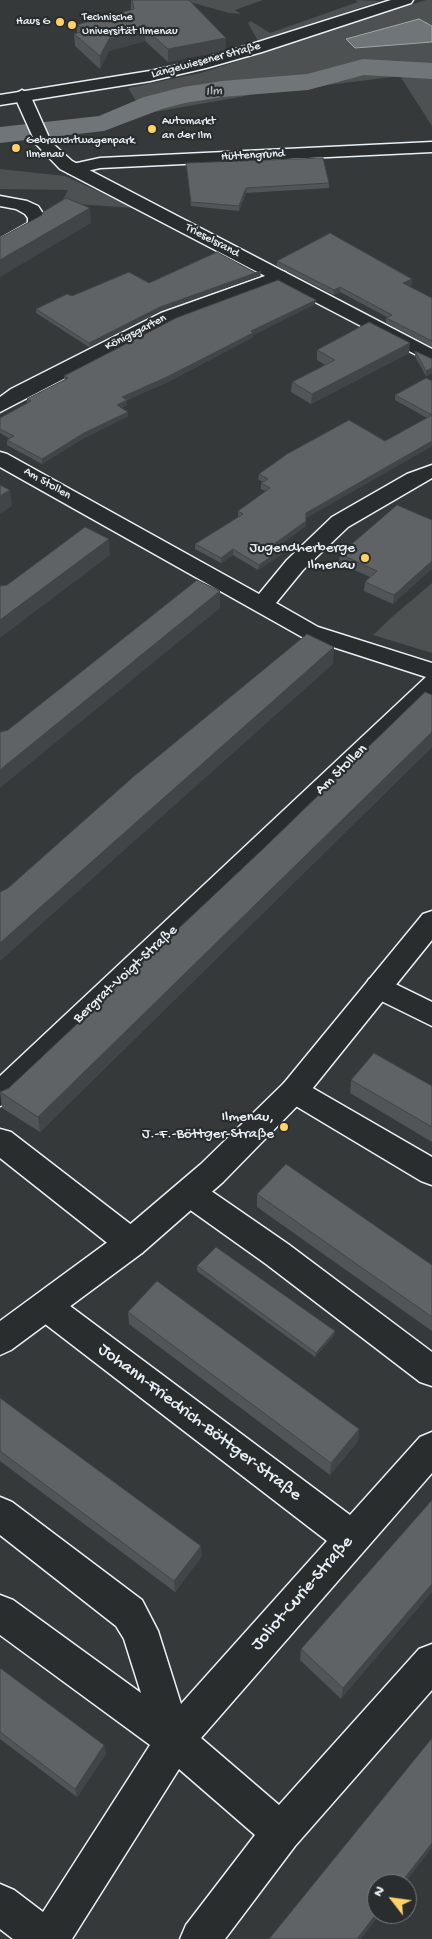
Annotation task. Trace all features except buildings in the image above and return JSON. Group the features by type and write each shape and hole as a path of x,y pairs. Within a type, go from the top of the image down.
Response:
{"street":[{"name":"Langewiesener Straße","path":"0,100 150,76 201,64 406,0"},
{"name":"Trieselsrand","path":"22,95 39,132 56,157 74,169 432,357"},
{"name":"Hüttengrund","path":"74,169 100,163 432,147"},
{"path":"0,201 21,204 32,210 37,218 36,225 0,246"},
{"name":"Königsgarten","path":"0,406 18,393 168,317 279,276"},
{"name":"Am Stollen","path":"5,466 97,523 200,581 262,605 301,639 432,671"},
{"path":"262,605 295,564 340,522 414,478 432,471"},
{"name":"Am Stollen","path":"252,857 432,683"},
{"name":"Bergrat-Voigt-Straße","path":"0,1094 252,857"},
{"path":"0,1340 131,1243 190,1193 294,1091 432,921"},
{"path":"379,986 432,1015"},
{"path":"294,1091 432,1172"},
{"path":"0,1141 131,1243"},
{"path":"190,1193 277,1254 432,1370"},
{"name":"Johann-Friedrich-Böttger-Straße","path":"47,1307 283,1488 352,1538"},
{"name":"Joliot-Curie-Straße","path":"48,1939 150,1783 174,1740 432,1448"},
{"path":"0,1514 108,1595 128,1613 140,1631 174,1740"},
{"path":"0,1613 174,1740 281,1832"},
{"path":"200,1939 281,1832 432,1662"},
{"path":"0,1904 48,1939"}],"shaded area":[{"path":"183,0 263,0 235,10 241,14 229,13"},
{"path":"355,0 380,1 258,41 248,23 251,21 270,33 358,2"},
{"path":"426,0 432,0 432,26 419,19 346,39 355,48 432,42 432,126 400,76 256,94 138,115 138,104 128,88 201,73"},
{"path":"419,19 432,26 432,42 355,48 346,39"},
{"path":"0,169 65,176 134,208 61,203 68,190 0,189"},
{"path":"432,583 432,653 373,635 392,617"}],"waterway":[{"name":"Ilm","path":"0,135 104,123 153,103 183,95 222,89 308,82 363,67 432,71"}],"place":[{"name":"Haus G","path":"60,22"},
{"name":"Technische Universität Ilmenau","path":"72,25"},
{"name":"Automarkt an der Ilm","path":"152,129"},
{"name":"Gebrauchtwagenpark Ilmenau","path":"16,148"},
{"name":"Jugendherberge Ilmenau","path":"365,558"},
{"name":"Ilmenau, J.-F.-Böttger-Straße","path":"284,1127"}]}
